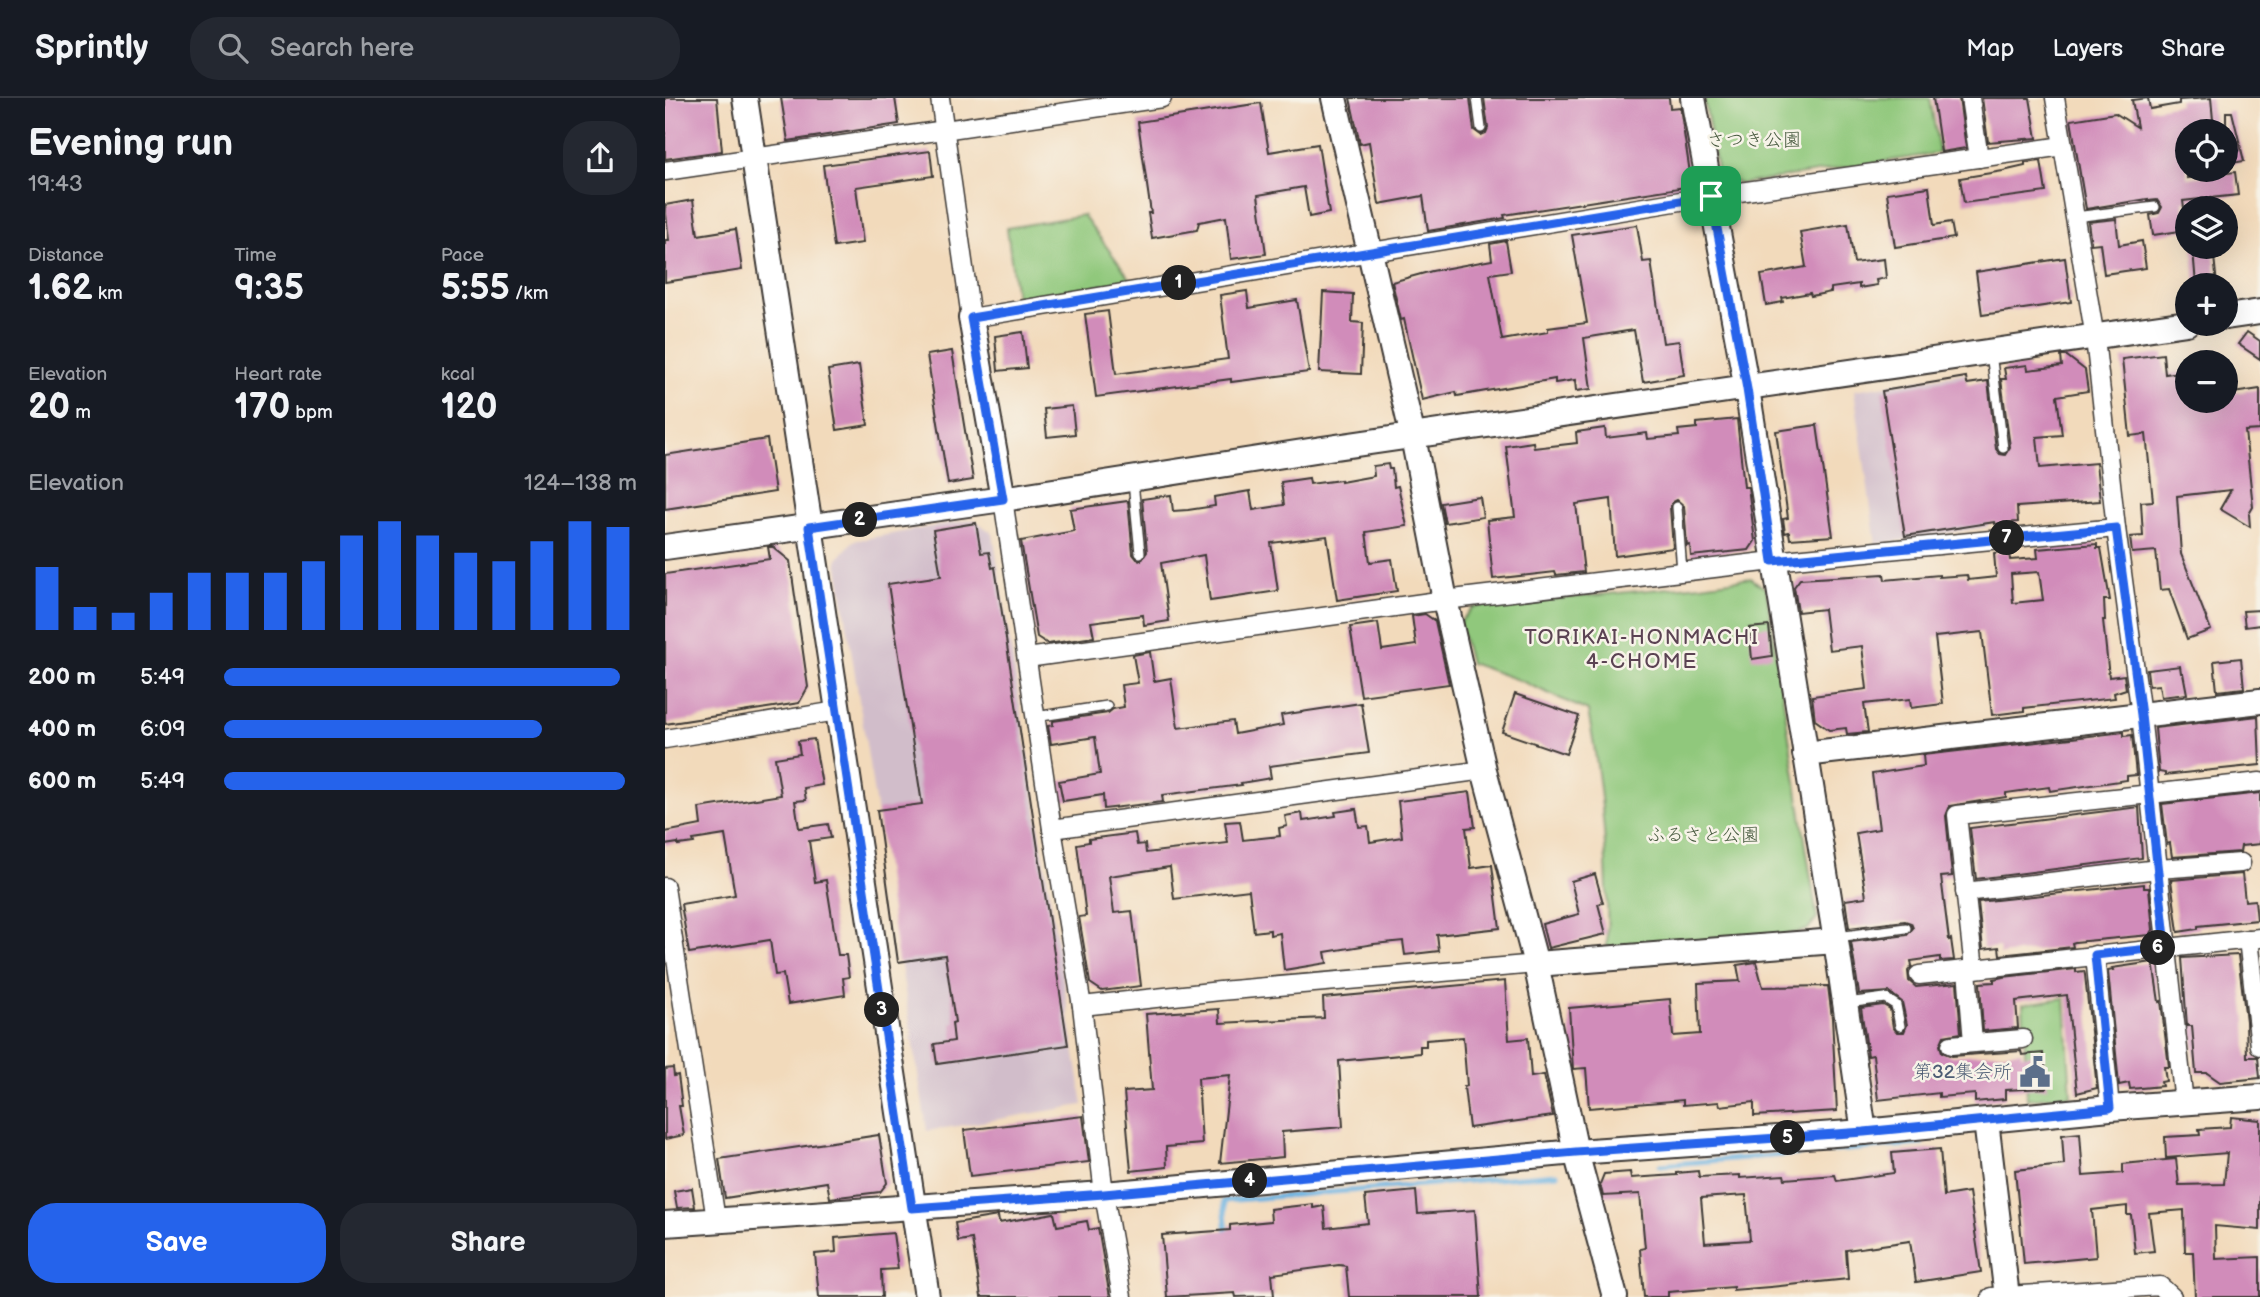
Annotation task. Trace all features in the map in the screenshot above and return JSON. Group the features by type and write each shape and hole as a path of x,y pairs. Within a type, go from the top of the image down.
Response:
{"street":[{"path":"744,98 927,1297"},
{"path":"940,98 971,318 1003,499 1052,829 1082,1006 1104,1194 1122,1297"},
{"path":"665,171 1162,98"},
{"path":"1334,98 1413,437 1445,600 1484,771 1536,964 1576,1152 1615,1297"},
{"path":"1693,98 1747,389 1864,1132"},
{"path":"1970,98 1979,158"},
{"path":"2055,98 2095,338 2116,528 2141,715 2184,1103"},
{"path":"971,318 1711,196 2063,146"},
{"path":"2238,315 2260,312"},
{"path":"665,547 2175,325"},
{"path":"1027,658 1445,600 1682,571 2116,528"},
{"path":"1805,754 2260,701"},
{"path":"665,738 837,711"},
{"path":"1052,829 1484,771"},
{"path":"1973,1042 1971,969 1957,815 2260,782"},
{"path":"1965,892 2158,869 2241,863"},
{"path":"665,887 671,963 716,1220"},
{"path":"1919,975 2254,938 2260,1046"},
{"path":"1082,1006 1835,939"},
{"path":"2095,955 2110,1108"},
{"path":"1951,1045 2023,1039"},
{"path":"665,1224 1104,1194 1576,1152 1864,1132 2110,1108 2260,1097"},
{"path":"1986,1121 2002,1297 2160,1286 2172,1297"}],"lane":[{"path":"1477,98 1481,128"},
{"path":"2075,217 2155,207"},
{"path":"1991,353 2003,447"},
{"path":"1132,479 1140,553"},
{"path":"1677,507 1682,571"},
{"path":"1035,717 1107,706"},
{"path":"1835,939 1906,928"},
{"path":"1845,1003 1885,998 1896,1005 1900,1026"}],"shaded area":[{"path":"1966,373 1988,527 1876,544 1854,390"},
{"path":"974,519 993,534 1083,1105 927,1131 837,560 853,541"}],"green space":[{"name":"さつき公園","path":"1704,98 1930,98 1939,153 1740,184 1718,174"},
{"path":"1083,215 1132,281 1016,298 1007,228"},
{"name":"ふるさと公園","path":"1751,578 1766,589 1817,918 1807,930 1785,935 1607,949 1604,829 1588,711 1521,681 1470,663 1459,623 1473,607"},
{"path":"2065,998 2071,1095 2027,1099 2023,1004"}],"building":[{"path":"665,98 717,98 722,151 665,159"},
{"path":"781,98 895,98 899,124 788,141"},
{"path":"1350,98 1470,98 1474,130 1481,135 1486,133 1488,128 1484,98 1669,98 1670,108 1680,107 1692,186 1504,215 1505,218 1428,231 1423,196 1379,204 1369,142 1360,144"},
{"path":"1933,98 1959,98 1966,148 1941,152"},
{"path":"1982,98 2030,98 2037,138 1988,142"},
{"path":"2148,98 2150,109 2179,104 2179,100 2211,98 2213,119 2175,119 2175,182 2236,182 2238,195 2175,196 2175,232 2153,235 2150,215 2159,213 2162,207 2157,200 2148,199 2086,209 2071,120 2115,113 2137,127 2132,100"},
{"path":"1261,103 1269,152 1318,144 1329,213 1309,217 1304,187 1258,195 1266,254 1231,259 1226,217 1199,222 1197,230 1152,238 1138,122"},
{"path":"2226,112 2232,112 2234,119 2226,119"},
{"path":"2238,136 2244,161 2238,162"},
{"path":"930,151 933,176 856,187 863,243 834,247 823,165"},
{"path":"2041,161 2046,192 1964,203 1960,178"},
{"path":"1929,187 1934,225 1951,222 1954,238 1895,247 1887,193"},
{"path":"693,200 698,235 736,229 742,270 665,282 665,240 669,240 665,205"},
{"path":"2116,219 2119,245 2142,241 2146,268 2104,274 2100,243 2091,244 2088,222"},
{"path":"1848,224 1854,263 1884,259 1886,278 1876,280 1877,285 1859,288 1859,284 1831,288 1831,292 1782,298 1783,302 1766,305 1761,275 1806,267 1800,232"},
{"path":"1637,225 1643,262 1651,261 1663,343 1679,341 1684,375 1643,382 1634,330 1584,338 1591,389 1576,391 1575,380 1555,383 1555,379 1457,396 1456,392 1422,400 1404,319 1401,320 1392,282 1432,271 1492,260 1490,244 1506,241 1511,271 1490,274 1502,340 1548,332 1548,328 1587,323 1572,235"},
{"path":"2065,258 2071,302 1982,315 1976,272"},
{"path":"2194,259 2214,259 2216,273 2195,273"},
{"path":"1247,291 1249,308 1297,300 1309,372 1231,382 1231,379 1096,397 1085,314 1108,311 1116,374 1228,359 1220,295"},
{"path":"1323,292 1353,294 1352,322 1363,323 1361,374 1319,372"},
{"path":"1023,332 1027,368 998,371 995,336"},
{"path":"2247,332 2260,341 2260,359 2238,344"},
{"path":"952,351 973,480 948,484 927,355"},
{"path":"2163,354 2165,374 2175,373 2175,413 2238,413 2238,392 2260,389 2260,430 2245,431 2253,507 2249,514 2250,527 2220,509 2231,490 2177,496 2181,554 2211,630 2187,639 2169,589 2160,590 2156,551 2132,553 2130,537 2143,536 2141,502 2153,501 2146,434 2130,436 2122,359"},
{"path":"2061,356 2067,356 2085,370 2088,391 2057,396 2062,435 2037,437 2040,468 2096,463 2100,501 2017,507 2018,522 1995,522 1905,536 1882,391 1966,377 1967,384 1988,381 1996,449 2005,455 2010,447 2001,379 2006,379 2004,368 2027,365 2028,370 2062,366"},
{"path":"859,365 868,425 837,430 828,370"},
{"path":"1072,406 1075,434 1047,437 1044,409"},
{"path":"1737,419 1744,487 1748,487 1755,541 1749,550 1691,556 1690,545 1687,546 1684,506 1677,500 1670,507 1673,548 1615,556 1611,499 1576,504 1584,572 1556,575 1555,572 1493,579 1487,520 1515,517 1506,446 1533,442 1534,448 1577,443 1576,432 1605,428 1606,438 1647,433 1648,439 1679,436 1678,430 1697,428 1697,423"},
{"path":"1817,425 1833,536 1790,539 1789,532 1785,533 1783,519 1788,518 1776,431"},
{"path":"767,439 775,492 665,509 665,455"},
{"path":"1388,464 1389,469 1392,469 1394,487 1398,486 1407,526 1366,532 1370,562 1392,559 1397,591 1337,600 1327,536 1271,543 1278,591 1210,601 1204,555 1161,563 1169,621 1144,625 1143,615 1091,622 1094,637 1048,644 1037,637 1021,541 1074,531 1070,509 1128,501 1133,554 1141,560 1147,552 1142,499 1171,495 1173,511 1188,510 1215,506 1214,497 1250,491 1253,510 1284,505 1281,482 1309,478 1310,484 1341,482 1374,476 1373,466"},
{"path":"1480,497 1483,517 1445,523 1441,503"},
{"path":"976,523 981,553 989,552 992,568 995,567 1068,1045 937,1064 934,1044 954,1041 952,1023 955,1022 945,955 898,962 877,810 922,804 888,584 941,576 933,530"},
{"path":"2097,544 2097,548 2101,548 2110,600 2104,600 2103,620 2109,677 2124,675 2126,689 2114,693 2115,698 2024,708 2024,711 1992,715 1982,632 1935,637 1943,704 1911,708 1910,699 1864,704 1868,732 1847,734 1846,728 1829,730 1815,720 1812,696 1867,689 1862,646 1829,650 1824,609 1798,612 1794,587 1800,579 1884,574 1885,580 1939,575 1967,575 1968,580 1996,577 1994,553 2009,551 2010,560 2038,558 2037,549","holes":["2039,572 2043,600 2013,603 2011,574"]},
{"path":"768,547 773,547 790,561 808,687 799,703 665,724 665,574 770,559"},
{"path":"2260,610 2260,625 2245,627 2243,611"},
{"path":"1425,614 1435,621 1449,684 1361,696 1350,627 1378,623 1382,650 1416,645 1412,616"},
{"path":"1769,626 1772,656 1752,659 1749,628"},
{"path":"1150,652 1154,681 1171,678 1178,728 1233,721 1235,734 1283,725 1281,715 1361,703 1369,753 1269,766 1271,778 1241,783 1242,785 1162,795 1163,802 1104,809 1103,795 1063,801 1059,781 1100,774 1095,737 1051,744 1048,726 1053,725 1053,721 1108,713 1124,707 1121,685 1138,683 1133,655"},
{"path":"2241,658 2244,688 2217,691 2214,661"},
{"path":"2180,666 2187,694 2161,697 2159,685 2149,686 2147,670"},
{"path":"1515,694 1579,716 1566,754 1502,732"},
{"path":"2258,716 2260,765 2165,775 2159,772 2155,728"},
{"path":"2124,732 2124,736 2132,735 2136,775 2127,776 2127,780 2050,791 2049,787 2006,793 2006,797 1950,806 1946,816 1952,876 1941,877 1954,960 1940,961 1940,957 1911,961 1912,966 1908,971 1909,981 1916,987 1957,983 1961,1033 1944,1036 1940,1045 1942,1052 1952,1056 2021,1051 2022,1055 2043,1053 2047,1088 2005,1090 2005,1099 1975,1102 1975,1094 1939,1097 1939,1093 1878,1100 1873,1055 1868,1056 1861,1008 1883,1005 1890,1009 1893,1027 1897,1032 1904,1032 1907,1025 1902,1002 1889,992 1859,994 1851,942 1907,935 1913,928 1911,923 1905,921 1849,928 1845,900 1866,897 1856,833 1879,829 1872,774 1924,766 1923,755"},
{"path":"814,739 822,785 804,788 806,800 795,801 799,828 828,824 831,838 809,841 815,882 826,880 838,955 846,955 849,977 843,978 845,995 788,1004 783,974 775,975 770,940 689,953 681,904 735,895 725,835 693,840 694,843 665,845 665,832 701,825 699,808 781,795 775,758 800,754 798,741"},
{"path":"1470,792 1475,827 1466,828 1471,868 1492,865 1500,928 1437,935 1439,951 1405,955 1403,941 1374,944 1325,952 1327,963 1284,970 1280,933 1270,935 1270,930 1254,932 1249,890 1174,899 1170,867 1109,876 1114,913 1132,911 1141,986 1102,991 1090,983 1079,917 1086,916 1077,844 1089,842 1089,839 1135,833 1137,845 1145,844 1146,853 1228,843 1225,822 1240,821 1243,840 1280,836 1279,828 1287,826 1285,816 1302,813 1303,821 1336,816 1335,812 1356,809 1359,827 1368,826 1370,842 1402,837 1398,801"},
{"path":"2260,793 2260,844 2241,846 2240,852 2172,857 2170,843 2167,844 2162,804"},
{"path":"2139,807 2142,858 1976,879 1970,828"},
{"path":"1595,874 1603,903 1598,904 1606,934 1548,948 1542,924 1579,914 1571,881"},
{"path":"2242,874 2245,901 2255,900 2257,920 2198,926 2198,929 2178,932 2171,880"},
{"path":"2144,884 2144,888 2149,888 2153,930 2150,935 2075,942 2072,943 2073,947 2000,955 1999,947 1983,949 1978,902"},
{"path":"2238,955 2246,1021 2247,1057 2258,1057 2260,1078 2220,1082 2207,1073 2196,1073 2192,1026 2187,1026 2182,958"},
{"path":"1756,962 1763,987 1828,986 1837,1111 1754,1116 1754,1102 1720,1106 1719,1102 1683,1105 1683,1100 1589,1108 1586,1068 1573,1069 1569,1008 1670,999 1673,1036 1700,1034 1698,983 1740,981 1737,965"},
{"path":"2153,962 2169,1067 2164,1067 2166,1081 2161,1082 2162,1086 2130,1089 2129,1083 2119,1085 2108,971 2113,970 2112,968"},
{"path":"2076,969 2076,972 2084,971 2085,975 2097,1088 2077,1093 2067,995 2016,1001 2018,1028 1983,1031 1980,983 1994,982 1994,979 2003,977"},
{"path":"1505,981 1509,1040 1528,1038 1531,1077 1544,1075 1553,1116 1469,1128 1464,1087 1467,1086 1463,1037 1426,1040 1426,1046 1420,1046 1420,1053 1339,1061 1343,1127 1282,1132 1283,1157 1220,1163 1230,1075 1198,1078 1202,1144 1166,1147 1167,1167 1131,1171 1124,1092 1152,1090 1146,1014 1219,1009 1220,1023 1324,1018 1323,998"},
{"path":"673,1068 674,1076 678,1075 684,1135 665,1139 665,1069"},
{"path":"1083,1116 1089,1162 970,1176 964,1130"},
{"path":"2231,1117 2260,1120 2260,1230 2215,1226 2216,1259 2260,1257 2260,1297 2195,1297 2193,1252 2185,1252 2184,1210 2149,1213 2154,1251 2135,1253 2131,1215 2127,1215 2127,1206 2092,1210 2096,1257 2024,1264 2015,1170 2064,1165 2062,1135 2080,1133 2083,1176 2123,1173 2123,1164 2176,1159 2179,1185 2224,1184 2227,1153 2166,1158 2165,1137 2200,1135 2199,1129 2230,1127"},
{"path":"879,1135 887,1183 880,1192 830,1198 827,1182 725,1198 719,1159"},
{"path":"1940,1149 1944,1196 1969,1192 1981,1272 1916,1282 1910,1241 1846,1250 1848,1279 1733,1290 1733,1287 1668,1292 1668,1297 1644,1297 1640,1249 1645,1248 1640,1194 1603,1196 1600,1184 1604,1174 1630,1172 1631,1178 1698,1171 1699,1177 1784,1175 1785,1179 1835,1175 1837,1181 1894,1173 1892,1153","holes":["1746,1195 1750,1240 1705,1243 1701,1198"]},
{"path":"692,1188 695,1207 677,1208 674,1191"},
{"path":"1416,1191 1418,1214 1475,1210 1481,1297 1349,1297 1346,1266 1339,1265 1272,1274 1274,1296 1236,1297 1235,1293 1167,1297 1162,1235 1230,1230 1230,1225 1271,1221 1270,1209 1313,1204 1313,1208 1324,1206 1326,1228 1368,1223 1365,1196"},
{"path":"1054,1213 1057,1226 1087,1221 1089,1230 1098,1228 1110,1297 981,1297 972,1239 958,1241 955,1223 998,1216 999,1223"},
{"path":"893,1233 898,1269 881,1270 882,1297 819,1297 815,1254 836,1252 835,1238"}],"waterway":[{"path":"1660,1165 1921,1144"},
{"path":"1227,1235 1224,1201 1557,1174"}],"place":[{"name":"第32集会所","path":"2035,1072"}],"district":[{"name":"TORIKAI-HONMACHI 4-CHOME","path":"1642,649"}],"route":[{"path":"1711,196 1747,389 1773,561 2116,528 2141,715 2166,947 2095,955 2110,1108 1864,1132 1576,1152 1104,1194 912,1208 809,527 1003,499 971,318 1711,196"}]}
